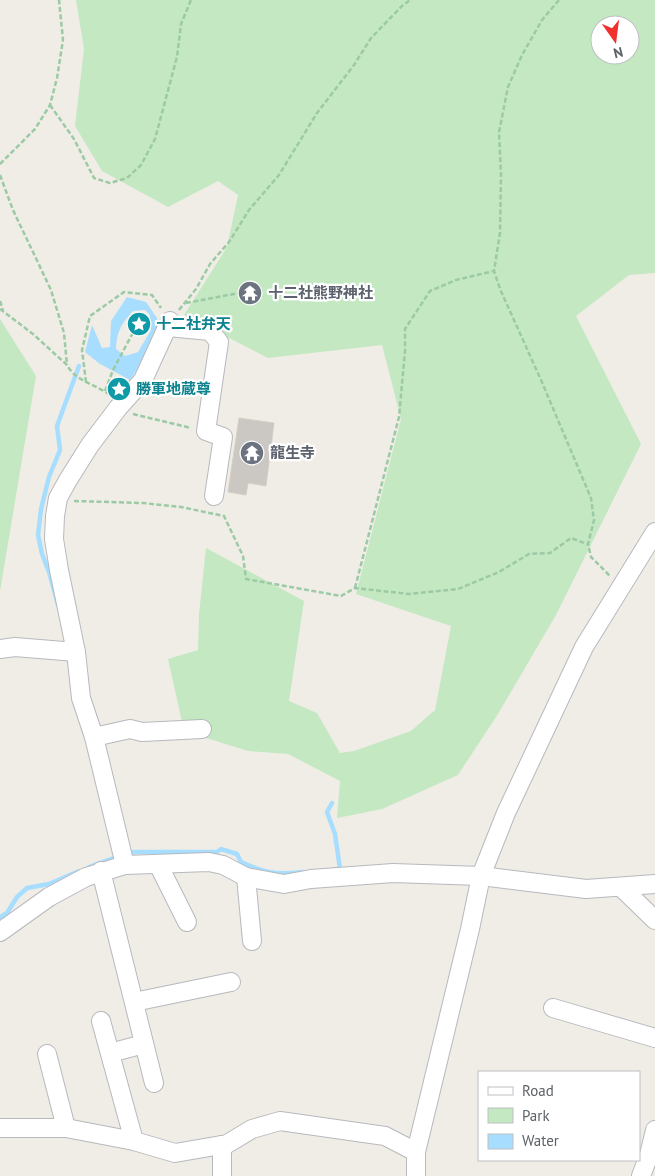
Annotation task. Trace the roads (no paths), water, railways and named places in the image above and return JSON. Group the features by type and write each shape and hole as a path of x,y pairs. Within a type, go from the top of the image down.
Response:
{"street":[{"path":"125,864 94,738 81,698 76,652 58,570 54,539 55,516 58,498 68,480 90,445 121,404 143,380 169,324 210,331 219,342 206,431 223,437 214,496"},
{"path":"416,1176 416,1152 470,929 480,876 506,813 584,647 655,532"},
{"path":"0,649 15,647 76,652"},
{"path":"94,738 130,729 142,732 202,729"},
{"path":"0,932 49,897 86,876 125,864 209,862 223,865 246,877 284,884 311,879 393,873 480,876 586,889 655,884"},
{"path":"158,864 187,922"},
{"path":"101,871 154,1084"},
{"path":"246,877 252,942"},
{"path":"621,887 655,920"},
{"path":"134,1002 231,982"},
{"path":"553,1008 655,1038"},
{"path":"101,1020 134,1141"},
{"path":"110,1053 144,1044"},
{"path":"47,1054 66,1128"},
{"path":"0,1128 66,1128 134,1141 175,1153 227,1144 252,1129 280,1121 385,1136 416,1152"},
{"path":"640,1176 649,1155 654,1134"},
{"path":"222,1145 222,1176"}],"water":[{"path":"127,297 146,302 159,321 144,359 130,380 100,364 85,352 92,325 102,348 110,347 111,321","holes":["145,310 150,315 151,330 138,352 125,356 116,349 120,328 133,311"]}],"waterway":[{"path":"58,605 38,535 41,509 49,477 60,450 57,426 79,366"},
{"path":"332,803 327,812 335,834 340,869 335,869"},
{"path":"127,854 134,852 217,852 221,849 237,854 241,862 264,871 278,873 302,872"},
{"path":"89,867 119,856"},
{"path":"0,917 7,913 17,897 27,888 49,884 79,871"}],"place":[{"name":"十二社熊野神社","path":"250,293"},
{"name":"十二社弁天","path":"139,324"},
{"name":"勝軍地蔵尊","path":"119,389"},
{"name":"龍生寺","path":"252,453"}]}
